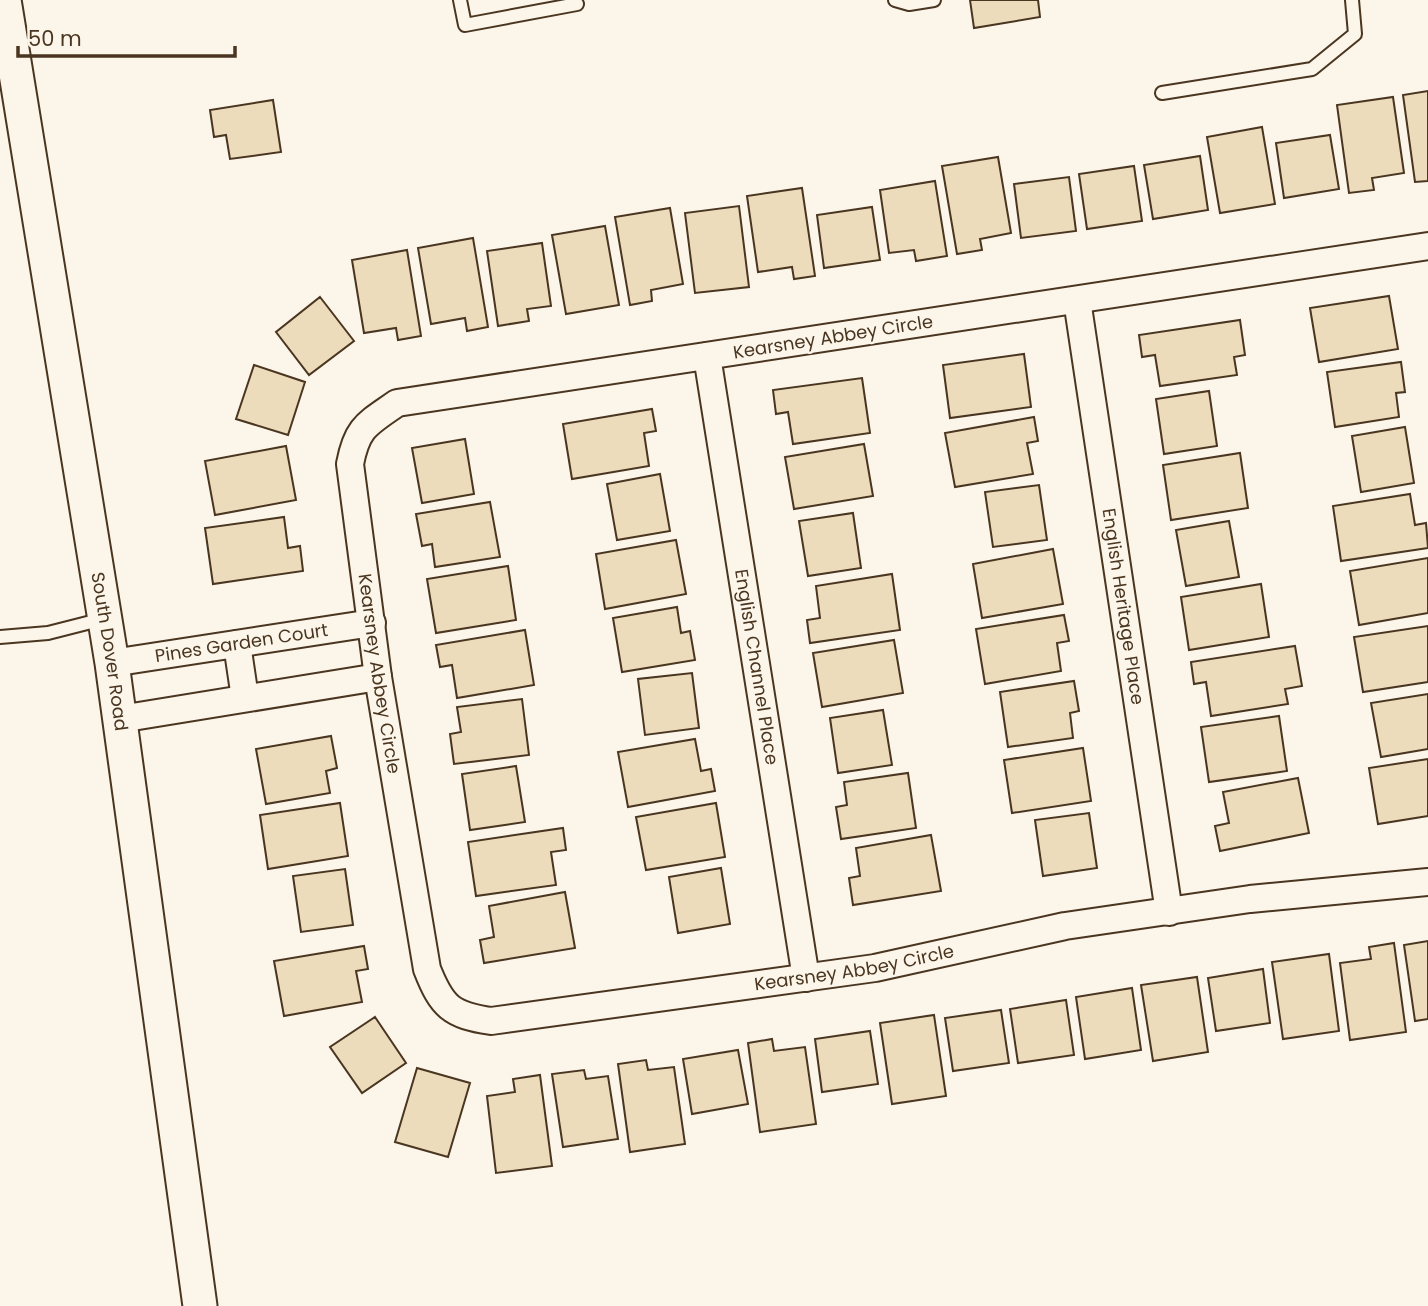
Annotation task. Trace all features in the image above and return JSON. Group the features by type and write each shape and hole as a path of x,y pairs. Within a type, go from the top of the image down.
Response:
{"street":[{"name":"South Dover Road","path":"4,0 103,619 113,663 200,1306"},
{"name":"Kearsney Abbey Circle","path":"1428,246 397,403 369,423 355,438 349,464 378,677 427,968 438,996 460,1016 491,1021 806,978 875,968 1065,926 1250,899 1428,882"},
{"name":"English Heritage Place","path":"1077,299 1169,912"},
{"name":"English Channel Place","path":"707,356 806,978"},
{"name":"Pines Garden Court","path":"113,663 372,623"},
{"path":"237,643 245,698"},
{"path":"120,719 378,677"}],"lane":[{"path":"460,0 465,25 577,4"},
{"path":"895,0 909,4 934,0"},
{"path":"1162,93 1312,69 1356,34 1352,0"},
{"path":"0,637 48,633 103,619"}],"building":[{"path":"970,0 1038,0 1040,17 974,28"},
{"path":"1428,91 1428,181 1415,182 1403,95"},
{"path":"1393,97 1404,173 1372,178 1374,190 1349,193 1337,105"},
{"path":"273,100 281,152 230,159 226,135 214,137 210,110"},
{"path":"1262,127 1275,204 1220,213 1207,137"},
{"path":"1330,135 1339,189 1284,198 1276,143"},
{"path":"1200,156 1208,210 1153,219 1144,165"},
{"path":"998,157 1011,233 980,239 982,250 957,254 942,166"},
{"path":"1134,166 1142,221 1087,229 1079,174"},
{"path":"1069,177 1076,231 1021,238 1014,184"},
{"path":"935,181 947,256 916,261 914,250 889,253 880,190"},
{"path":"802,188 815,276 794,279 792,267 758,272 747,196"},
{"path":"739,206 749,287 695,293 685,213"},
{"path":"872,207 880,260 824,268 817,215"},
{"path":"670,208 683,284 651,290 652,301 630,305 615,217"},
{"path":"605,226 619,305 566,314 552,235"},
{"path":"473,238 488,327 467,331 465,318 431,324 418,248"},
{"path":"542,243 551,306 527,309 529,321 498,326 487,251"},
{"path":"407,250 421,336 398,340 396,328 364,333 352,260"},
{"path":"1389,296 1398,349 1319,362 1310,308"},
{"path":"320,297 354,341 309,375 276,332"},
{"path":"1240,320 1245,355 1234,357 1237,375 1160,386 1155,355 1142,357 1139,335"},
{"path":"1024,354 1031,407 950,418 943,365"},
{"path":"1401,362 1405,392 1396,393 1399,417 1335,427 1327,372"},
{"path":"254,365 305,382 288,435 236,419"},
{"path":"862,378 870,433 793,444 788,412 776,414 773,390"},
{"path":"1209,391 1217,446 1164,454 1156,399"},
{"path":"652,409 656,431 644,433 649,466 572,479 563,424"},
{"path":"1034,417 1038,441 1027,443 1033,474 955,487 945,433"},
{"path":"1405,427 1414,483 1361,492 1352,436"},
{"path":"465,439 474,494 422,503 412,448"},
{"path":"864,444 873,496 794,509 785,457"},
{"path":"286,446 296,500 215,515 205,461"},
{"path":"1240,453 1248,508 1171,520 1163,465"},
{"path":"660,474 670,531 617,540 607,484"},
{"path":"1039,485 1047,540 993,547 985,492"},
{"path":"1410,494 1415,525 1426,523 1428,548 1341,561 1333,506"},
{"path":"490,502 500,557 435,567 432,544 422,546 416,514"},
{"path":"853,513 861,568 808,576 799,521"},
{"path":"284,517 288,548 300,546 303,571 213,584 205,528"},
{"path":"1229,521 1239,577 1186,586 1176,530"},
{"path":"676,540 686,594 605,609 596,554"},
{"path":"1053,549 1063,604 982,618 973,564"},
{"path":"1428,558 1428,613 1359,625 1350,571"},
{"path":"508,566 516,620 436,633 427,579"},
{"path":"892,574 900,630 810,643 807,620 820,618 816,586"},
{"path":"1261,584 1269,637 1189,650 1181,597"},
{"path":"677,607 681,633 690,631 695,660 622,672 613,618"},
{"path":"1064,615 1069,641 1057,643 1061,671 985,684 976,629"},
{"path":"1428,626 1428,682 1363,692 1354,637"},
{"path":"525,630 534,685 457,698 452,665 440,667 436,645"},
{"path":"894,640 903,693 822,707 813,653"},
{"path":"1295,646 1302,686 1285,689 1288,704 1211,716 1206,682 1194,684 1191,662"},
{"path":"692,673 699,728 645,735 638,679"},
{"path":"1074,681 1079,711 1070,713 1073,738 1008,747 1000,692"},
{"path":"1428,694 1428,749 1381,757 1371,703"},
{"path":"522,699 529,755 454,764 450,734 461,732 457,707"},
{"path":"883,710 892,765 838,773 830,718"},
{"path":"1279,716 1287,771 1209,782 1201,727"},
{"path":"331,736 337,768 326,771 330,793 266,804 256,749"},
{"path":"695,739 701,771 711,769 715,791 628,807 618,752"},
{"path":"1083,748 1091,801 1012,813 1004,760"},
{"path":"1428,759 1428,816 1378,824 1369,768"},
{"path":"516,766 525,822 470,830 462,774"},
{"path":"908,773 916,828 841,839 836,807 847,805 844,782"},
{"path":"1298,778 1309,833 1220,851 1215,826 1229,823 1223,792"},
{"path":"340,803 348,856 268,869 260,815"},
{"path":"716,803 725,857 646,870 636,817"},
{"path":"1089,813 1097,868 1043,876 1035,820"},
{"path":"563,828 566,850 551,852 556,885 476,896 468,842"},
{"path":"931,835 941,891 853,905 849,878 860,876 856,848"},
{"path":"721,868 730,924 678,933 669,877"},
{"path":"345,869 353,925 301,932 293,876"},
{"path":"565,892 575,948 484,963 480,940 494,937 489,906"},
{"path":"1428,941 1428,1019 1415,1021 1404,945"},
{"path":"1394,943 1406,1032 1350,1040 1340,963 1371,959 1369,947"},
{"path":"364,946 368,969 356,971 362,1002 284,1016 274,961"},
{"path":"1329,954 1339,1031 1283,1039 1272,962"},
{"path":"1263,969 1270,1023 1216,1031 1208,978"},
{"path":"1197,977 1208,1052 1153,1061 1141,985"},
{"path":"1132,988 1141,1050 1085,1059 1076,997"},
{"path":"1066,1000 1074,1055 1018,1063 1010,1009"},
{"path":"1001,1010 1009,1063 953,1071 945,1018"},
{"path":"934,1015 946,1096 892,1104 880,1023"},
{"path":"375,1017 406,1063 362,1093 330,1047"},
{"path":"870,1031 878,1084 822,1092 815,1039"},
{"path":"772,1039 774,1051 805,1047 816,1124 760,1132 748,1043"},
{"path":"738,1050 748,1104 692,1114 683,1059"},
{"path":"646,1060 648,1070 674,1067 685,1144 630,1152 618,1064"},
{"path":"417,1068 470,1083 448,1157 395,1142"},
{"path":"584,1070 586,1079 608,1076 618,1139 563,1147 552,1074"},
{"path":"540,1075 552,1166 496,1173 487,1096 515,1092 513,1079"}]}
